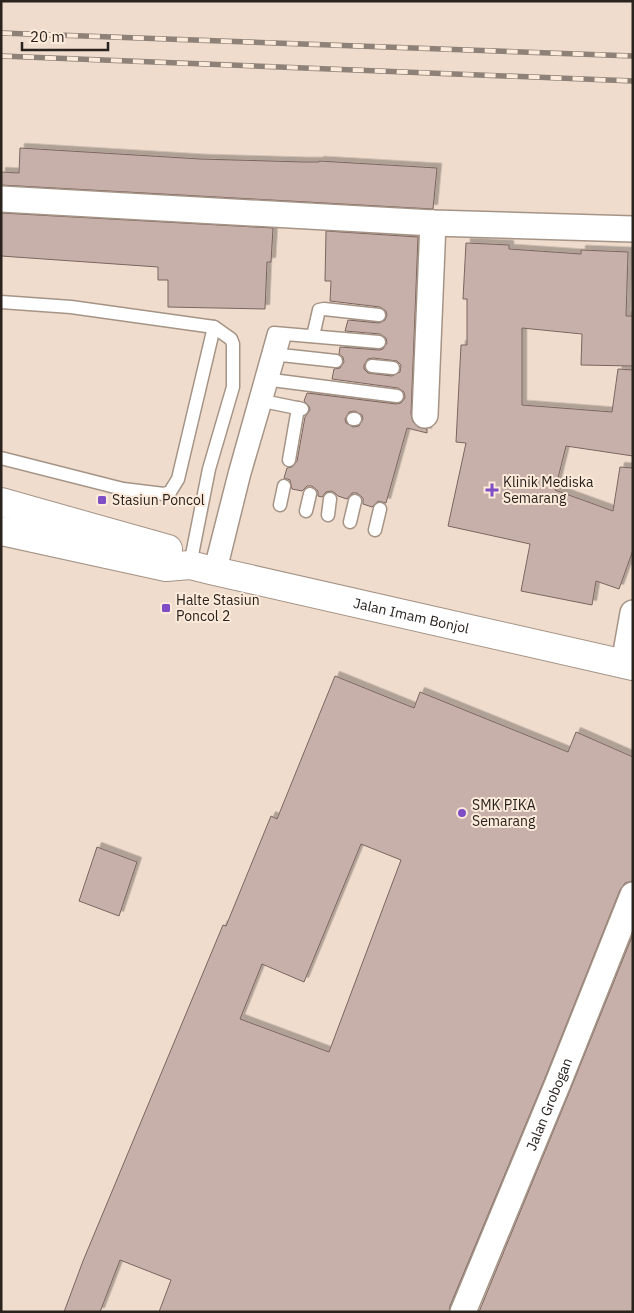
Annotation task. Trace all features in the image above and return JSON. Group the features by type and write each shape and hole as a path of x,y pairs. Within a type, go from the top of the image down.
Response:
{"main road":[{"name":"Jalan Imam Bonjol","path":"1,502 169,550 207,569"},
{"name":"Jalan Imam Bonjol","path":"1,531 166,567 207,569 628,665"}],"street":[{"path":"1,199 433,224 633,229"},
{"path":"425,415 433,224"},
{"path":"628,665 633,614"},
{"name":"Jalan Grobogan","path":"463,1312 558,1083 633,895"}],"lane":[{"path":"1,302 71,307 214,327 234,344 233,387 209,469 207,569"},
{"path":"313,336 318,310 379,315"},
{"path":"1,458 123,489 164,494 170,492 178,479 214,327"},
{"path":"207,569 267,379 279,334 379,342"},
{"path":"274,354 336,361"},
{"path":"372,366 393,368"},
{"path":"267,379 397,396"},
{"path":"260,401 300,409 288,460"},
{"path":"280,505 284,486"},
{"path":"306,511 310,494"},
{"path":"328,515 330,499"},
{"path":"350,522 355,501"},
{"path":"375,530 380,509"}],"building":[{"path":"20,148 200,159 319,161 437,168 433,209 1,185 1,172 19,173"},
{"path":"1,213 273,228 271,262 267,262 265,309 168,307 168,280 158,280 158,267 1,256"},
{"path":"326,231 418,237 411,414 413,422 418,427 427,429 427,433 407,428 386,503 378,501 372,507 363,504 363,498 357,493 352,493 347,499 331,491 326,492 322,497 318,496 318,491 312,486 307,486 302,491 292,489 290,480 284,478 287,468 292,467 297,461 305,417 310,410 304,401 307,393 396,404 401,403 405,398 404,392 398,388 332,379 334,369 340,368 344,362 343,357 339,354 340,347 379,350 383,349 387,343 386,338 380,334 345,331 348,320 379,323 385,320 387,315 386,311 380,307 330,301 331,281 325,281","holes":["368,359 397,361 401,365 400,372 392,376 368,373 364,369 364,365","355,411 362,415 363,419 359,426 353,427 346,423 345,419 349,412"]},
{"path":"466,243 509,245 509,249 581,254 581,250 628,252 626,316 633,316 633,366 581,365 582,334 522,328 522,405 612,412 618,369 633,370 633,456 566,446 555,490 613,511 620,467 633,468 633,550 619,589 596,581 592,605 521,591 530,544 448,526 466,443 456,442 461,345 467,345 467,299 463,299"},
{"path":"335,676 414,708 420,692 568,752 576,732 633,757 633,881 625,883 620,890 449,1312 159,1312 171,1280 120,1260 100,1312 64,1312 83,1261 223,925 226,926 271,816 277,819","holes":["361,844 401,860 329,1052 240,1019 262,964 304,982"]},
{"path":"97,847 137,862 119,916 79,901"},
{"path":"633,934 633,1312 479,1312 571,1088"}],"railway":[{"path":"1,33 633,56"},
{"path":"1,56 633,81"}],"place":[{"name":"Klinik Mediska Semarang","path":"492,490"},
{"name":"Stasiun Poncol","path":"102,500"},
{"name":"Halte Stasiun Poncol 2","path":"166,608"},
{"name":"SMK PIKA Semarang","path":"462,813"}]}
